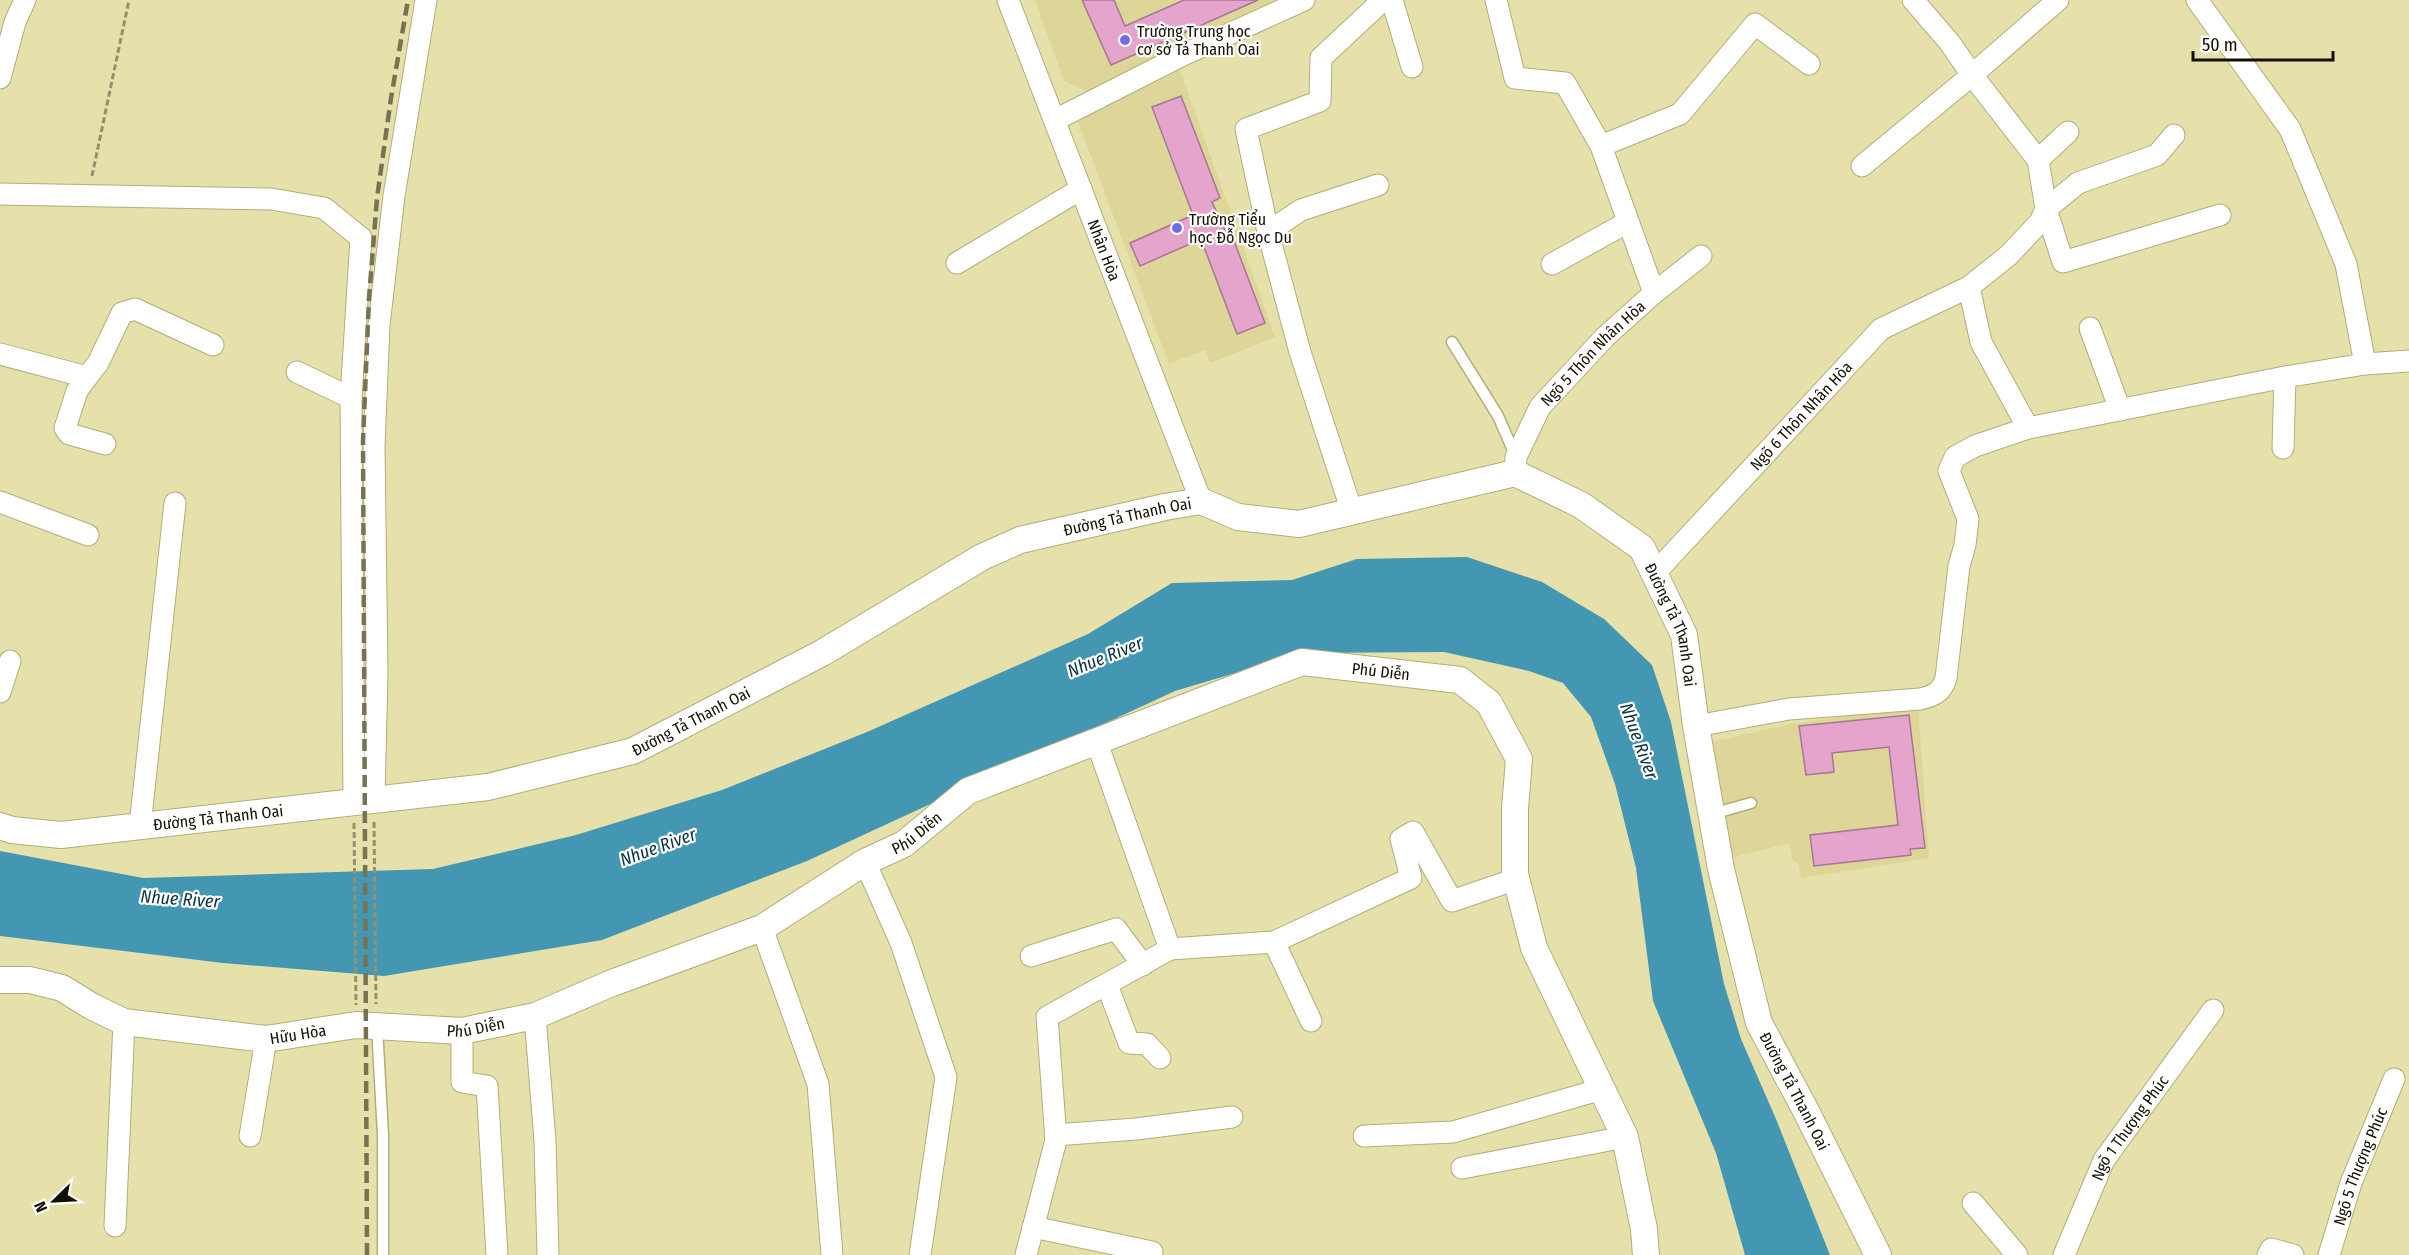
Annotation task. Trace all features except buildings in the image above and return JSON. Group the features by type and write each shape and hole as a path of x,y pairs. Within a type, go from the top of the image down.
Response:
{"street":[{"path":"0,78 15,22 25,0"},
{"path":"364,811 377,672 374,446 379,325 394,196 426,0"},
{"name":"Nhân Hòa","path":"1008,0 1201,501"},
{"path":"1055,120 1183,55 1304,0"},
{"path":"1352,512 1300,352 1268,232 1246,129 1320,101 1321,58 1383,0"},
{"path":"1392,0 1413,67"},
{"path":"1496,0 1515,78 1565,83 1601,146 1654,293"},
{"path":"1913,0 1950,43 2038,160 2046,208 2063,262 2220,215"},
{"path":"1862,166 2058,0"},
{"path":"2197,0 2290,129 2346,264 2365,364"},
{"path":"1601,146 1680,114 1755,24 1809,64"},
{"path":"2038,160 2068,132"},
{"name":"Ngõ 6 Thôn Nhân Hòa","path":"1654,574 1881,329 1969,287 2009,255 2040,222 2046,208 2078,183 2157,155 2174,135"},
{"path":"1268,232 1301,210 1378,185"},
{"path":"957,263 1082,189"},
{"path":"0,194 272,199 324,208 360,238 351,398 364,811"},
{"path":"1552,264 1628,222"},
{"name":"Ngõ 5 Thôn Nhân Hòa","path":"1515,465 1540,406 1605,337 1654,293 1701,256"},
{"path":"1969,287 1982,342 2028,428"},
{"path":"105,444 69,434 65,428 77,391 98,363 122,313 128,309 135,309 213,345"},
{"path":"2090,328 2120,410"},
{"path":"0,354 87,377"},
{"path":"1696,726 1789,709 1920,699 1938,692 1946,678 1959,566 1965,545 1968,519 1950,475 1950,466 1955,457 1975,446 2028,428 2285,377 2365,364 2409,361"},
{"path":"297,372 351,398"},
{"path":"2283,448 2285,377"},
{"name":"Đường Tả Thanh Oai","path":"0,826 12,830 61,835 140,826 364,811 488,787 633,751 822,653 982,557 1020,540 1201,501 1238,517 1299,524 1352,512 1515,465 1642,548 1684,635 1696,726 1721,869 1759,1023 1878,1255"},
{"path":"0,502 88,535"},
{"path":"140,826 175,503"},
{"path":"0,692 10,661"},
{"name":"Phú Diễn","path":"376,1017 462,1030 535,1016 612,983 762,928 865,862 904,844 968,791 1302,662 1460,680 1489,703 1519,759 1515,809 1516,879"},
{"path":"1096,740 1170,949"},
{"path":"1026,1255 1056,1140 1047,1017 1170,949 1274,942 1411,878 1401,839 1413,832 1452,901 1516,879 1534,948 1625,1137 1644,1229 1646,1255"},
{"path":"865,862 901,944 946,1077 920,1255"},
{"path":"762,928 818,1084 832,1255"},
{"path":"1031,956 1116,929 1143,965"},
{"path":"1274,942 1311,1021"},
{"name":"Hữu Hòa","path":"0,980 30,980 63,988 91,1006 124,1022 266,1040 356,1025 376,1017"},
{"path":"1107,984 1130,1043 1148,1044 1160,1058"},
{"name":"Ngõ 1 Thượng Phúc","path":"2064,1255 2104,1160 2213,1010"},
{"path":"535,1016 545,1141 548,1255"},
{"path":"115,1226 124,1022"},
{"path":"462,1030 462,1082 487,1086 497,1255"},
{"path":"250,1136 266,1040"},
{"name":"Ngõ 5 Thượng Phúc","path":"2329,1255 2351,1183 2394,1079"},
{"path":"1364,1136 1453,1132 1602,1089"},
{"path":"1055,1135 1136,1130 1232,1117"},
{"path":"1462,1168 1625,1137"},
{"path":"1972,1203 2017,1255"},
{"path":"1033,1227 1152,1252"},
{"path":"2268,1255 2271,1249 2275,1248 2293,1255"}],"lane":[{"path":"1452,342 1498,416 1515,465"},
{"path":"1712,814 1751,803"},
{"path":"376,1017 382,1135 383,1255"}],"path":[{"path":"87,196 129,0"},
{"path":"356,1007 364,811"},
{"path":"364,811 376,1017"}],"shaded area":[{"name":"Trường Trung học cơ sở Tả Thanh Oai","path":"1035,0 1287,0 1090,93 1064,81"},
{"name":"Trường Tiểu học Đỗ Ngọc Du","path":"1180,70 1275,337 1210,363 1205,350 1169,364 1077,119"},
{"path":"1918,705 1929,858 1801,878 1798,862 1793,861 1789,843 1729,858 1712,742 1785,725"}],"water":[{"name":"Nhue River","path":"1467,557 1542,582 1604,619 1652,665 1671,722 1724,984 1741,1039 1776,1119 1830,1255 1745,1255 1716,1153 1653,1001 1636,868 1615,784 1591,717 1563,683 1529,671 1444,652 1302,653 1175,691 807,861 602,940 384,976 223,963 0,936 0,851 143,878 433,869 576,835 722,790 867,732 1088,634 1172,583 1292,580 1357,559"}],"railway":[{"path":"367,1255 363,441 369,298 377,198 408,0"}],"place":[{"name":"Trường Trung học cơ sở Tả Thanh Oai","path":"1125,40"},
{"name":"Trường Tiểu học Đỗ Ngọc Du","path":"1177,228"}]}
